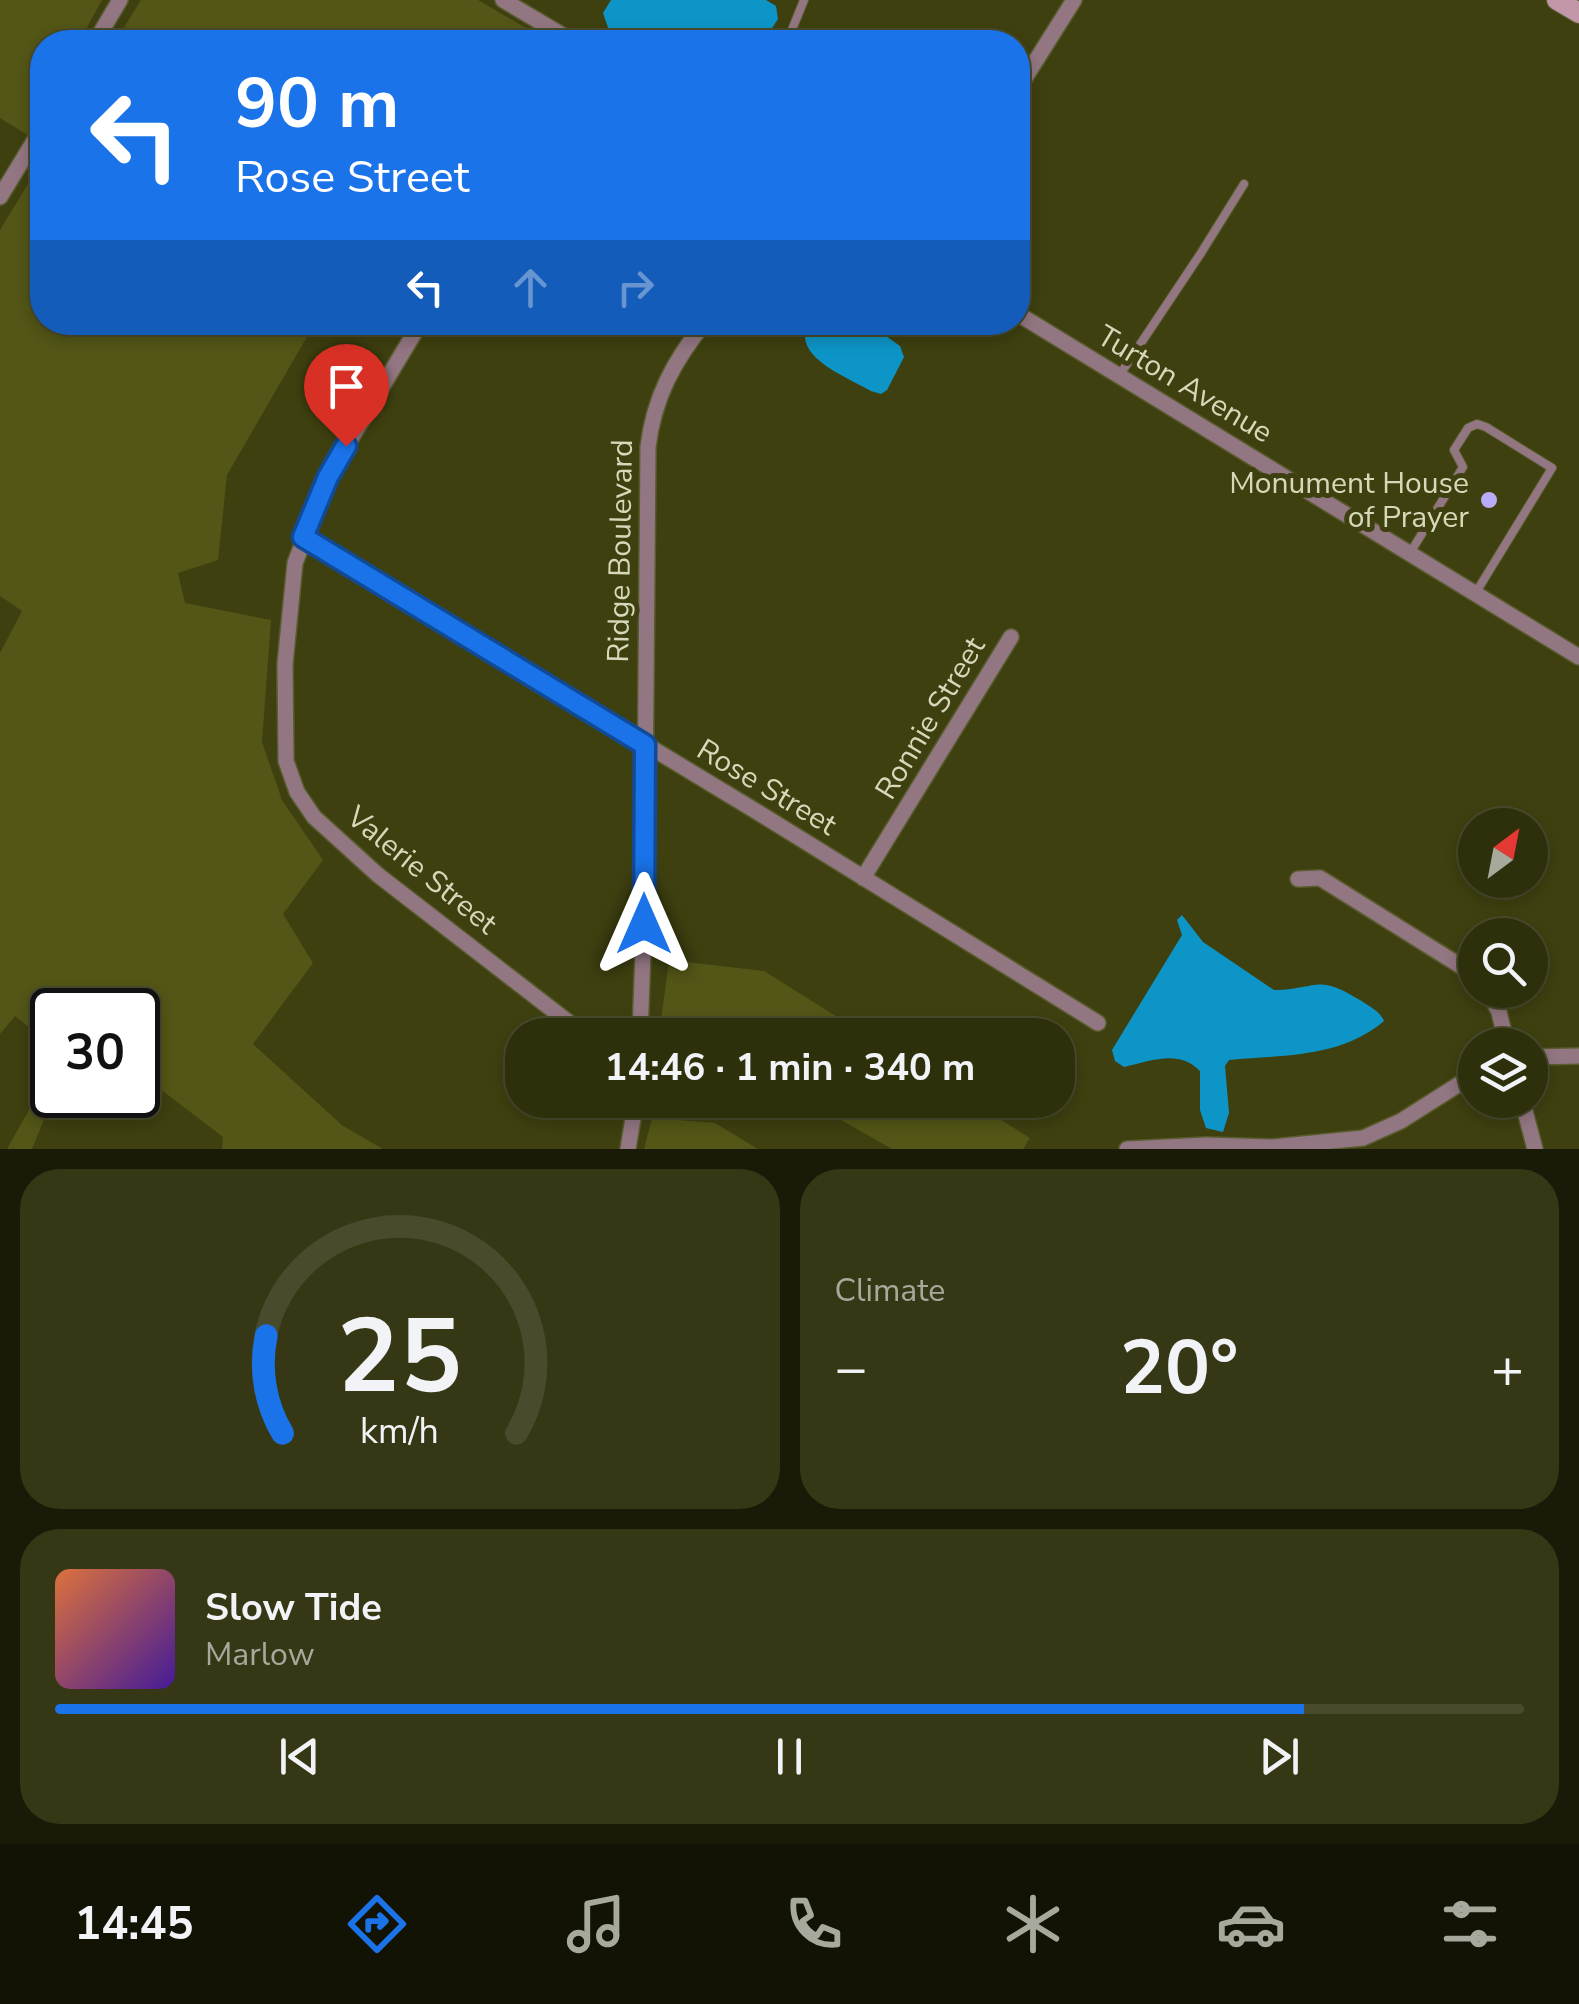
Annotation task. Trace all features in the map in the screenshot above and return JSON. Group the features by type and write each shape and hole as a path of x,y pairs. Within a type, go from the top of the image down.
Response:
{"street":[{"path":"101,30 120,0"},
{"path":"503,0 554,30"},
{"path":"1030,70 1074,0"},
{"path":"1558,0 1579,13"},
{"path":"0,198 30,148"},
{"name":"Turton Avenue","path":"1030,321 1579,657"},
{"name":"Valerie Street","path":"413,335 328,477 294,564 284,696 286,760 297,792 314,817 378,875 564,1018"},
{"name":"Ridge Boulevard","path":"640,1018 646,487 650,432 660,390 696,335"},
{"name":"Rose Street","path":"303,537 1098,1023"},
{"name":"Ronnie Street","path":"863,878 1011,638"},
{"path":"1298,880 1320,878 1458,964"},
{"path":"1548,1057 1579,1056"},
{"path":"1128,1149 1364,1144 1458,1085"},
{"path":"628,1149 633,1118"},
{"path":"1527,1118 1535,1149"}],"lane":[{"path":"792,30 804,0"},
{"path":"1118,376 1244,184"},
{"path":"1410,553 1462,468 1454,450 1468,428 1477,424 1486,427 1552,468 1476,594"}],"shaded area":[{"path":"0,0 102,0 86,30 30,30 29,136 0,118"},
{"path":"141,0 478,0 529,30 122,30"},
{"path":"30,181 30,335 308,335 227,475 218,560 178,573 185,603 271,620 262,742 282,800 323,860 283,914 313,963 253,1044 343,1126 383,1149 222,1149 223,1137 160,1089 160,988 30,988 30,1028 15,1016 0,1034 0,653 22,611 0,596 0,230"},
{"path":"669,960 764,971 839,1018 661,1018"},
{"path":"30,1108 30,1118 45,1118 32,1149 7,1149"},
{"path":"652,1118 715,1123 758,1149 644,1149"},
{"path":"838,1118 998,1118 1030,1138 1023,1149 892,1149"}],"water":[{"path":"611,0 766,0 776,6 778,19 771,30 609,30 603,13"},
{"path":"805,335 885,335 900,346 904,357 881,394 836,372 807,345"},
{"path":"1182,915 1203,942 1274,990 1317,984 1334,987 1374,1009 1384,1021 1349,1042 1330,1048 1229,1060 1225,1066 1229,1113 1223,1132 1206,1128 1200,1110 1200,1071 1192,1064 1174,1058 1124,1067 1115,1061 1112,1050 1182,935 1177,920"}],"place":[{"name":"Monument House of Prayer","path":"1489,500"}],"route":[{"path":"346,446 328,477 303,537 645,745 644,924"}]}
